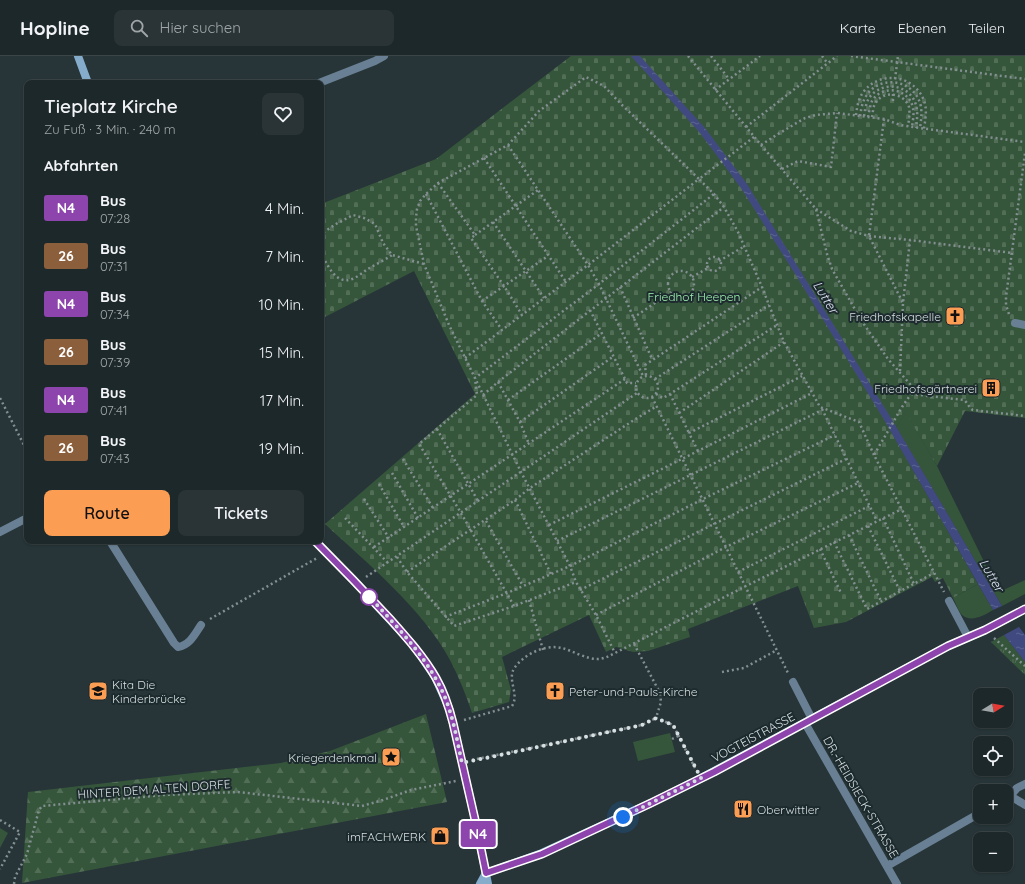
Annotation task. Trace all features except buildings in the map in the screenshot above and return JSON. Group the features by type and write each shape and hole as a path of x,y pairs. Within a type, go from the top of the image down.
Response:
{"street":[{"path":"78,56 87,80"},
{"path":"324,81 384,56"},
{"path":"1015,323 1025,325"},
{"path":"0,532 24,520"},
{"path":"112,544 174,643 178,646 184,646 189,642 201,625"},
{"path":"318,544 414,646 435,677 449,708 453,723 488,884"},
{"path":"949,601 968,637"},
{"name":"VOGTEISTRASSE","path":"486,873 542,854 623,817 701,778 948,646 985,630 1025,609"},
{"name":"DR.-HEIDSIECK-STRASSE","path":"793,682 808,721 897,884"},
{"path":"1013,792 1025,784"},
{"path":"1013,799 1025,805"},
{"path":"887,866 973,817"},
{"path":"480,884 486,873"}],"path":[{"path":"688,56 754,137 816,209 851,231 869,236 1012,253"},
{"path":"712,56 729,79"},
{"path":"715,90 758,56"},
{"path":"822,56 828,64"},
{"path":"746,127 838,56"},
{"path":"851,56 1025,79"},
{"path":"893,101 898,56"},
{"path":"615,654 596,615 580,590 570,566 521,472 449,325 424,264 418,238 416,217 420,201 438,183 508,145 539,110 586,77 604,86 714,194 724,208 738,232 784,342 821,408 877,521"},
{"path":"856,115 861,95 869,86 879,80 890,78 902,79 912,85 920,94 925,105 924,129"},
{"path":"860,116 861,107 865,97 871,89 880,84 890,82 901,83 910,88 917,96 921,106 922,116 920,128"},
{"path":"864,116 868,99 874,92 891,86 905,94 910,100 913,107 912,127"},
{"path":"868,117 872,101 877,95 883,91 899,87 908,91 917,106 916,128"},
{"path":"872,117 875,103 879,98 885,95 893,94 902,98 909,108 908,126"},
{"path":"782,170 798,161 831,167 837,113"},
{"path":"761,145 805,118 816,115 837,113 884,119 900,125 916,128 1025,142"},
{"path":"884,119 869,236 903,303"},
{"path":"465,358 754,137"},
{"path":"508,145 588,265 599,284 644,376"},
{"path":"1015,323 1010,316 1006,301 1024,175 1025,154"},
{"path":"484,158 566,282"},
{"path":"438,183 475,235"},
{"path":"522,315 472,238 538,190"},
{"path":"426,194 482,301 502,330"},
{"path":"475,378 714,194"},
{"path":"483,396 498,382 605,298 724,208"},
{"path":"816,209 832,269 861,320 888,359 912,388 911,394 874,455"},
{"path":"324,232 353,215 364,218 375,224 383,243 392,255 424,264"},
{"path":"493,222 544,298"},
{"path":"900,372 903,303 910,240"},
{"path":"719,261 744,246"},
{"path":"324,259 334,275 344,280 352,280 392,255"},
{"path":"482,301 548,256"},
{"path":"711,258 716,258 719,261 721,264 719,269 713,271 708,268 707,262 711,258"},
{"path":"692,277 708,268"},
{"path":"681,271 692,277 694,286 689,294 679,297 671,292 668,283 672,275 681,271"},
{"path":"644,376 645,365 652,359 762,287"},
{"path":"620,288 652,359"},
{"path":"633,318 671,292"},
{"path":"655,379 769,305"},
{"path":"590,310 625,379 628,383 636,383"},
{"path":"656,394 663,398 777,325"},
{"path":"508,400 602,333"},
{"path":"679,413 784,342"},
{"path":"520,422 614,356"},
{"path":"644,376 649,376 655,379 658,386 656,394 652,397 645,398 637,393 635,386 638,380 644,376"},
{"path":"689,433 802,376"},
{"path":"475,378 477,395 419,444 472,530 514,606"},
{"path":"374,548 625,379"},
{"path":"498,382 520,422 529,444"},
{"path":"357,584 637,393"},
{"path":"549,525 812,393"},
{"path":"670,394 698,451"},
{"path":"911,394 964,400 971,409 974,410 1025,416"},
{"path":"652,397 793,682"},
{"path":"0,398 24,445"},
{"path":"407,572 486,521 516,500 530,488 657,406"},
{"path":"557,541 691,475 821,408 859,422 874,455 949,601"},
{"path":"437,428 478,501"},
{"path":"445,617 570,566 835,435"},
{"path":"403,459 433,508"},
{"path":"580,590 846,459"},
{"path":"392,473 418,518"},
{"path":"596,615 726,547 858,483"},
{"path":"379,484 404,527"},
{"path":"364,499 389,538"},
{"path":"516,500 551,574"},
{"path":"738,572 869,506"},
{"path":"453,723 512,706 515,696 512,676 514,668 532,653 552,647 598,659 615,654 746,586 902,509"},
{"path":"345,518 388,563"},
{"path":"883,518 914,584"},
{"path":"486,521 523,586"},
{"path":"868,526 900,591"},
{"path":"849,535 882,601"},
{"path":"834,542 866,609 934,573"},
{"path":"820,549 841,593"},
{"path":"201,625 327,553"},
{"path":"397,557 407,572 454,626 514,606 576,582"},
{"path":"529,600 543,650"},
{"path":"985,630 1025,666"},
{"path":"462,763 642,725 656,718 661,702 660,693 634,644"},
{"path":"722,672 744,668 777,650"},
{"path":"660,693 684,689"},
{"path":"656,718 673,725 701,778"},
{"path":"672,739 678,736"},
{"name":"HINTER DEM ALTEN DORFE","path":"14,884 15,877 27,854 39,810 42,806 164,795 238,792 362,806 411,790 466,779"},
{"path":"0,820 20,832 0,869"}],"green space":[{"name":"Friedhof Heepen","path":"571,56 1025,56 1025,418 965,411 937,466 906,413 896,427 893,435 978,584 953,598 943,578 935,582 932,577 846,622 814,628 798,586 688,629 690,637 648,651 633,652 616,647 606,652 589,615 502,657 511,690 509,702 472,713 450,660 425,622 376,570 325,524 475,394 414,271 324,317 324,203 436,159"},
{"path":"906,412 937,466 999,592 1025,580 1025,594 1002,606 896,427"},
{"path":"978,584 993,610 978,617 966,617 962,615 953,598"},
{"path":"1004,635 1025,662 1025,675 991,642"},
{"path":"426,714 447,802 22,883 28,792 281,763 330,751"},
{"path":"670,733 675,752 638,761 633,742"},
{"path":"0,828 8,833 0,848"}],"water":[{"path":"631,56 640,56 705,128 747,184 894,423 1002,606 993,610 883,418 741,188 700,133"},
{"path":"1019,627 1025,635 1025,662 1004,635"}],"bus line":[{"name":"N4","path":"318,544 414,646 435,677 449,708 453,723 486,873 542,854 623,817 714,772 957,641 985,630 1025,609"}],"place":[{"name":"Friedhofskapelle","path":"955,316"},
{"name":"Friedhofsgärtnerei","path":"991,388"},
{"name":"Kita Die Kinderbrücke","path":"98,691"},
{"name":"Peter-und-Pauls-Kirche","path":"555,691"},
{"name":"Kriegerdenkmal","path":"391,757"},
{"name":"Oberwittler","path":"743,809"},
{"name":"imFACHWERK","path":"440,836"}],"route":[{"path":"369,597 366,593 414,646 435,677 449,708 462,763 642,725 656,718 673,725 701,778 623,817"}],"water label":[{"name":"Lutter","path":"826,297"},
{"name":"Lutter","path":"992,575"}]}
